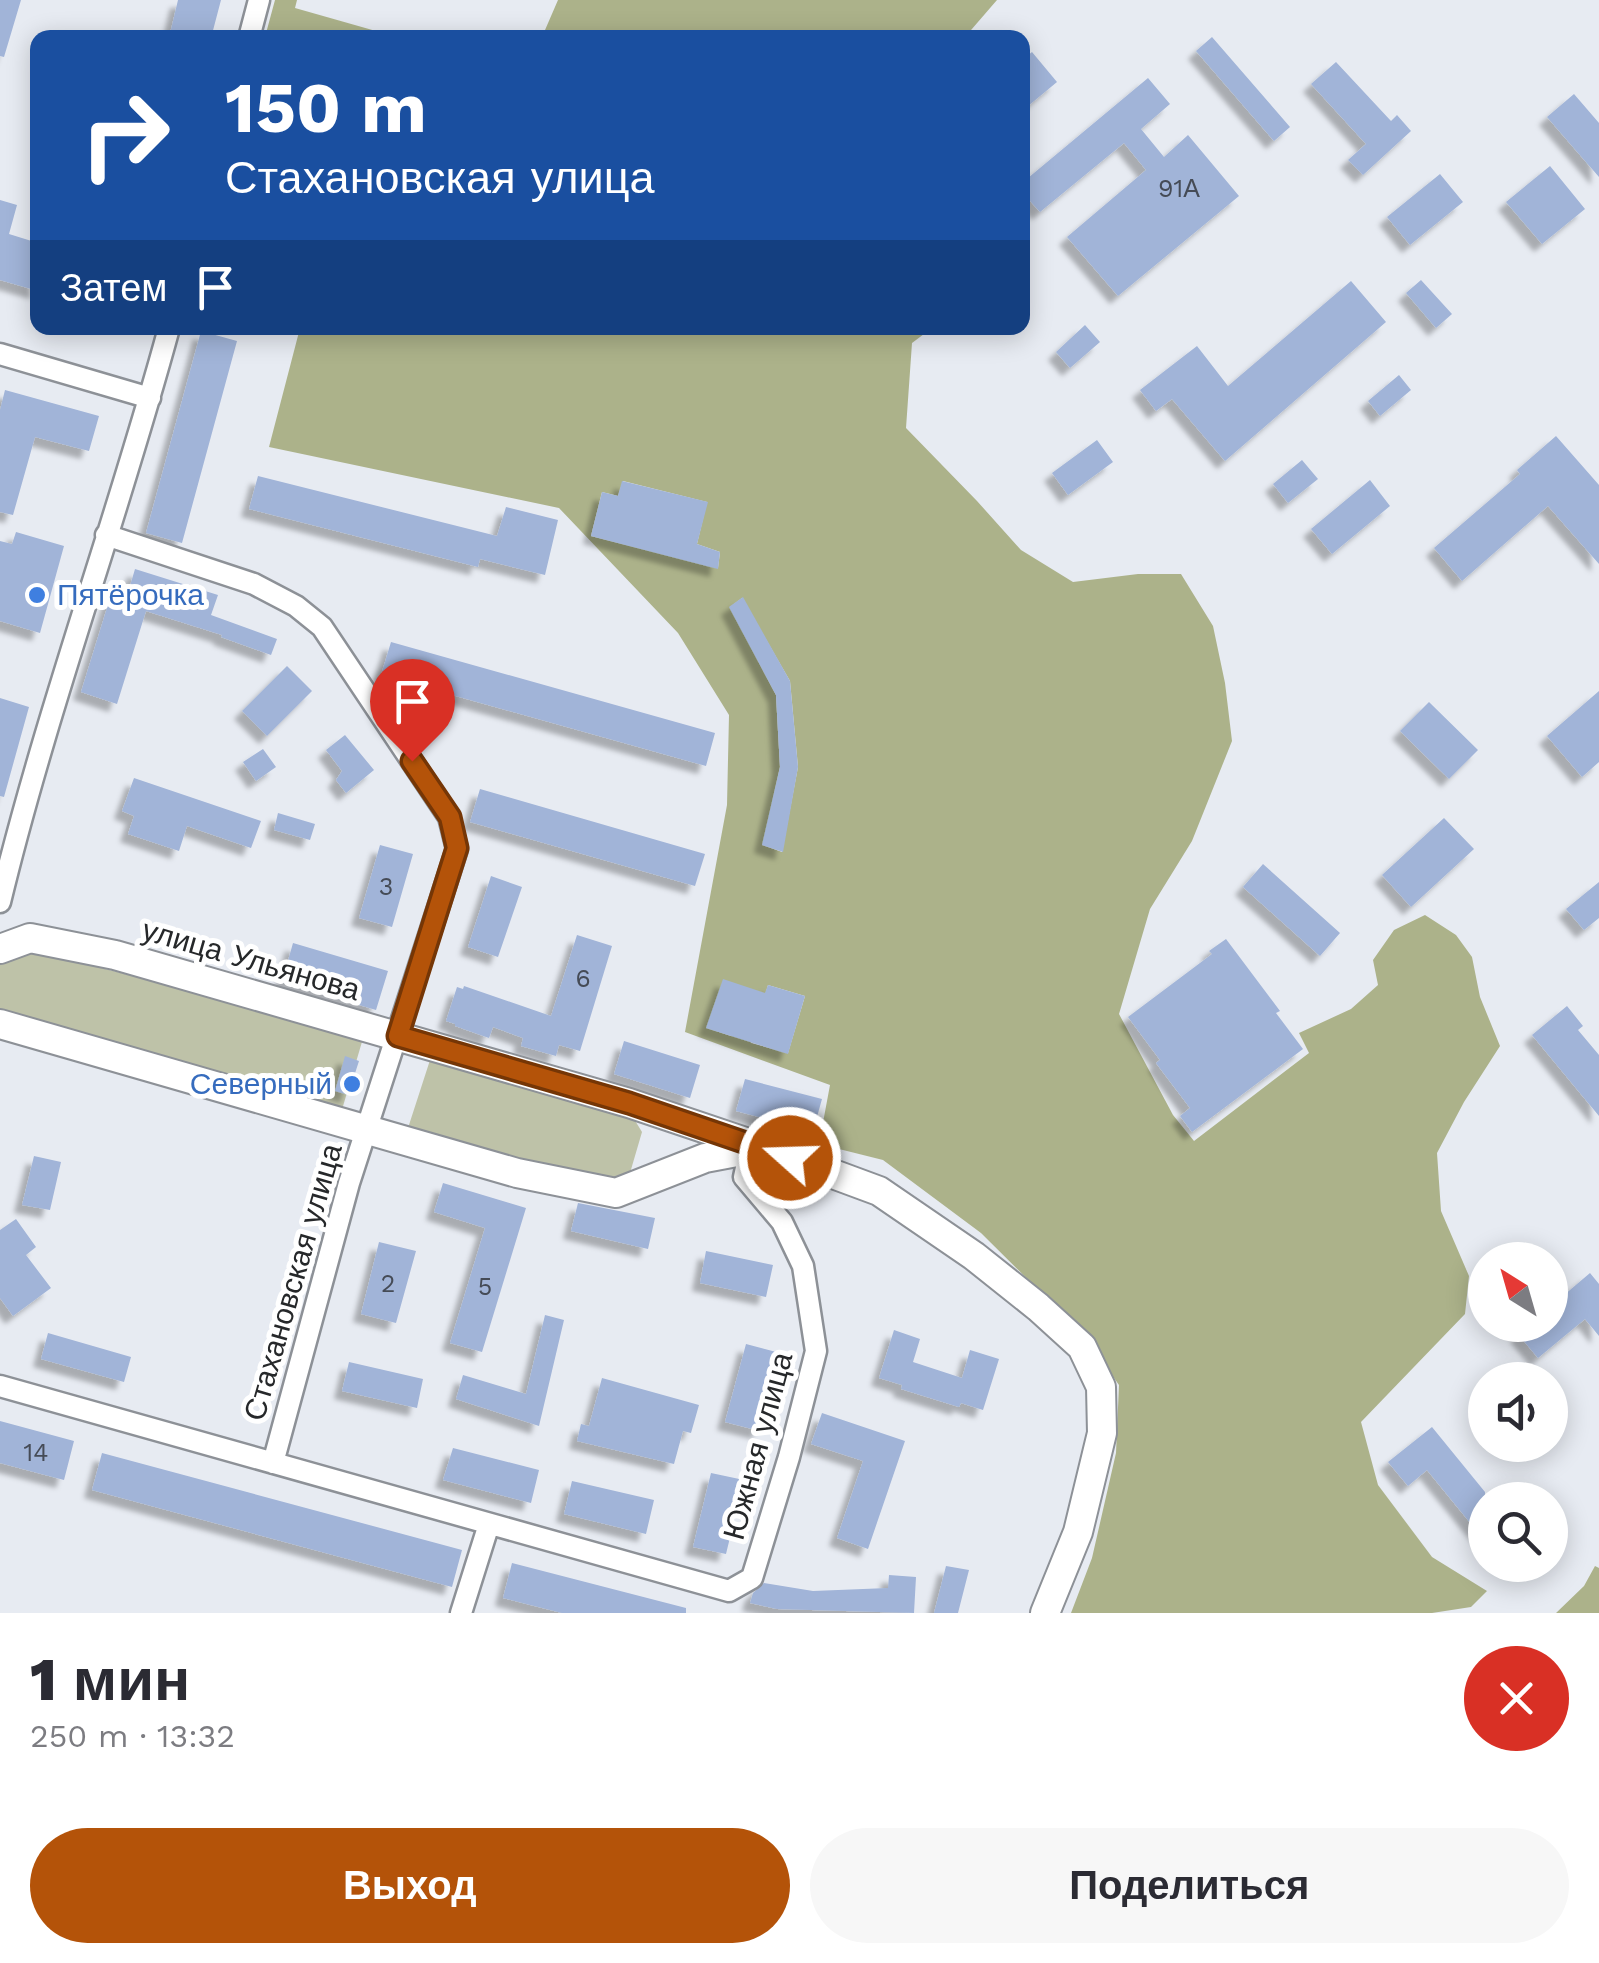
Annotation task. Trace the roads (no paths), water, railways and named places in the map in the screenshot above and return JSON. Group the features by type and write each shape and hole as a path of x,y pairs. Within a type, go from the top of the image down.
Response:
{"street":[{"path":"251,30 259,0"},
{"path":"0,902 13,847 168,335"},
{"path":"0,354 150,398"},
{"name":"Стахановская улица","path":"106,534 254,584 296,606 322,627 450,817 457,848 350,1183 273,1463"},
{"name":"улица Ульянова","path":"0,949 30,938 114,955 629,1103 879,1191 974,1256 1038,1307 1082,1348 1101,1387 1102,1433 1078,1532 1045,1613"},
{"path":"0,1024 517,1173 616,1192 705,1158 760,1147"},
{"name":"Южная улица","path":"489,1524 729,1591 752,1578 790,1457 816,1351 803,1266 782,1222 744,1178 747,1163 760,1147"},
{"path":"0,1386 489,1524 460,1613"}],"place":[{"name":"Пятёрочка","path":"37,595"},
{"name":"Северный","path":"352,1084"}]}
